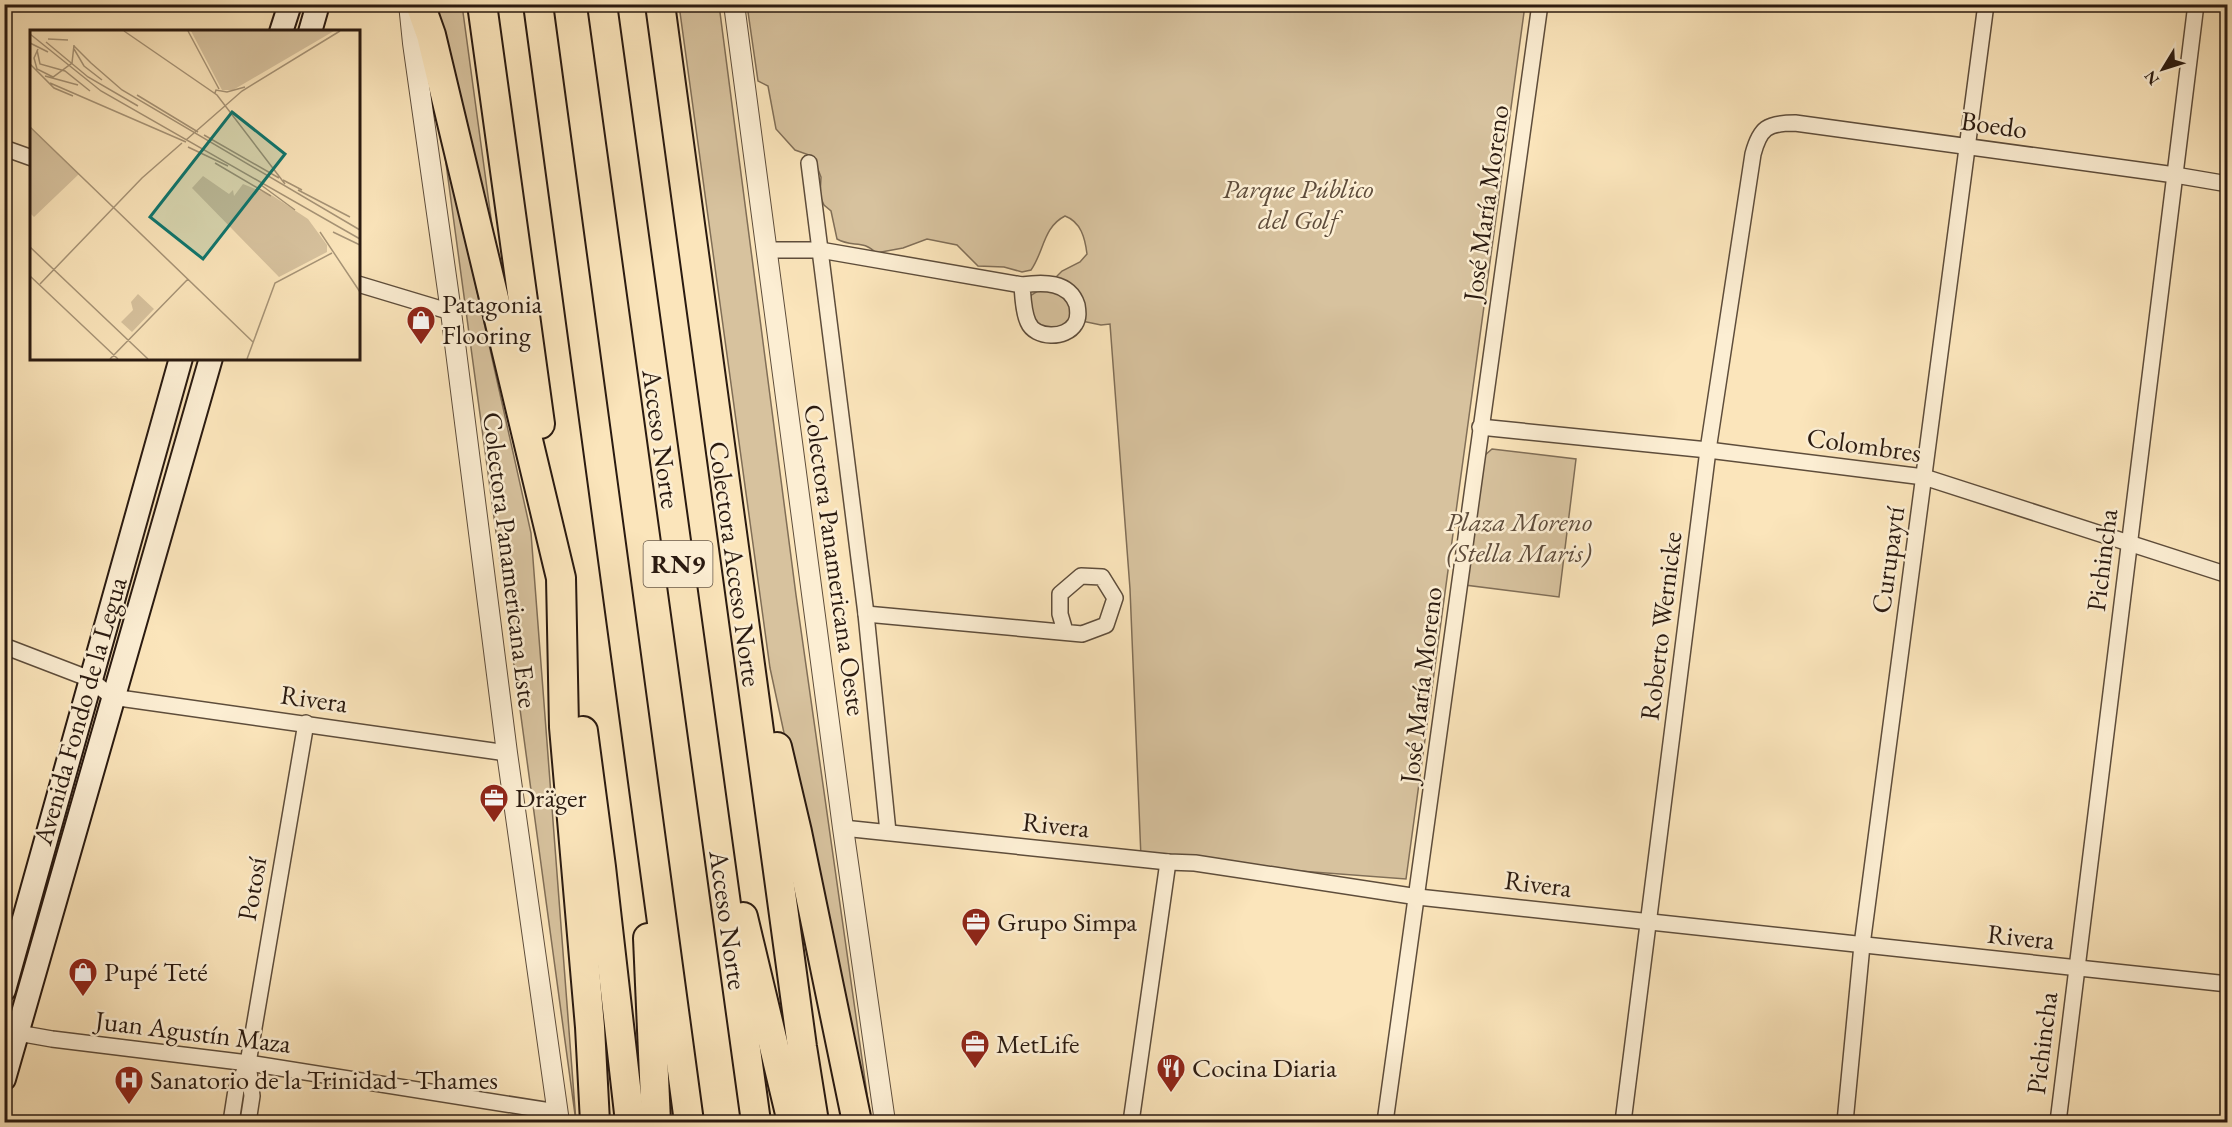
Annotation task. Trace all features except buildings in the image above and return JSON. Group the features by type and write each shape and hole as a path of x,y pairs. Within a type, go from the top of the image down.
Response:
{"highway":[{"path":"420,4 431,35 561,578 564,727 590,1027 595,1122"},
{"path":"482,4 601,867 630,1122"},
{"name":"RN9","path":"538,4 689,1122"},
{"name":"Acceso Norte","path":"602,4 756,1122"},
{"name":"Colectora Acceso Norte","path":"660,5 814,1122"},
{"path":"736,569 797,832 857,1122"},
{"path":"640,750 656,1122"},
{"path":"707,770 792,1122"}],"main road":[{"path":"282,30 290,4"},
{"path":"311,30 318,4"},
{"name":"Avenida Fondo de la Legua","path":"4,990 180,360"},
{"name":"Avenida Fondo de la Legua","path":"4,1079 11,1039 210,360"}],"street":[{"name":"Colectora Panamericana Este","path":"409,4 412,43 451,312 507,753 558,1117"},
{"name":"Colectora Panamericana Oeste","path":"734,4 843,828 885,1122"},
{"name":"José María Moreno","path":"1385,1122 1540,4"},
{"name":"Curupaytí","path":"1845,1122 1862,945 1986,4"},
{"name":"Pichincha","path":"2058,1122 2196,4"},
{"name":"Boedo","path":"1757,137 1767,128 1778,123 1795,123 2228,184"},
{"name":"Roberto Wernicke","path":"1623,1122 1708,450 1757,137"},
{"path":"4,148 30,157"},
{"path":"809,163 866,614 888,832"},
{"path":"766,250 820,250 1022,285"},
{"path":"360,285 451,312"},
{"name":"Colombres","path":"1480,427 1708,450 1924,477 2228,575"},
{"path":"866,614 1065,631"},
{"path":"4,646 90,679 112,697"},
{"name":"Rivera","path":"112,697 507,753"},
{"name":"Potosí","path":"231,1122 236,1090 248,1063 306,723"},
{"name":"Rivera","path":"843,828 1195,863 1418,897 2228,984"},
{"path":"1131,1122 1168,862"},
{"name":"Juan Agustín Maza","path":"11,1039 52,1039 248,1063 558,1117"},
{"name":"Potosí","path":"248,1063 252,1096 248,1122"}],"green space":[{"path":"437,5 462,5 494,240"},
{"path":"679,5 719,5 796,595 871,1122 868,1122 770,668"},
{"name":"Parque Público del Golf","path":"747,5 1525,5 1406,879 1260,868 1247,878 1141,858 1130,589 1110,324 1101,325 1082,321 1043,340 1022,301 1049,284 1062,271 1080,262 1087,254 1081,231 1075,222 1065,216 1048,233 1031,270 1022,272 1004,267 978,266 957,245 927,239 903,248 876,253 867,246 837,239 831,211 824,205 820,196 821,177 814,159 812,156 795,150 776,129 768,86 758,81"},
{"path":"442,134 531,533 576,1122"},
{"name":"Plaza Moreno (Stella Maris)","path":"1492,449 1576,459 1559,597 1465,585 1484,456"}],"place":[{"name":"Patagonia Flooring","path":"421,346"},
{"name":"Dräger","path":"494,824"},
{"name":"Grupo Simpa","path":"976,948"},
{"name":"Pupé Teté","path":"83,998"},
{"name":"MetLife","path":"975,1070"},
{"name":"Cocina Diaria","path":"1171,1094"},
{"name":"Sanatorio de la Trinidad - Thames","path":"129,1106"}]}
